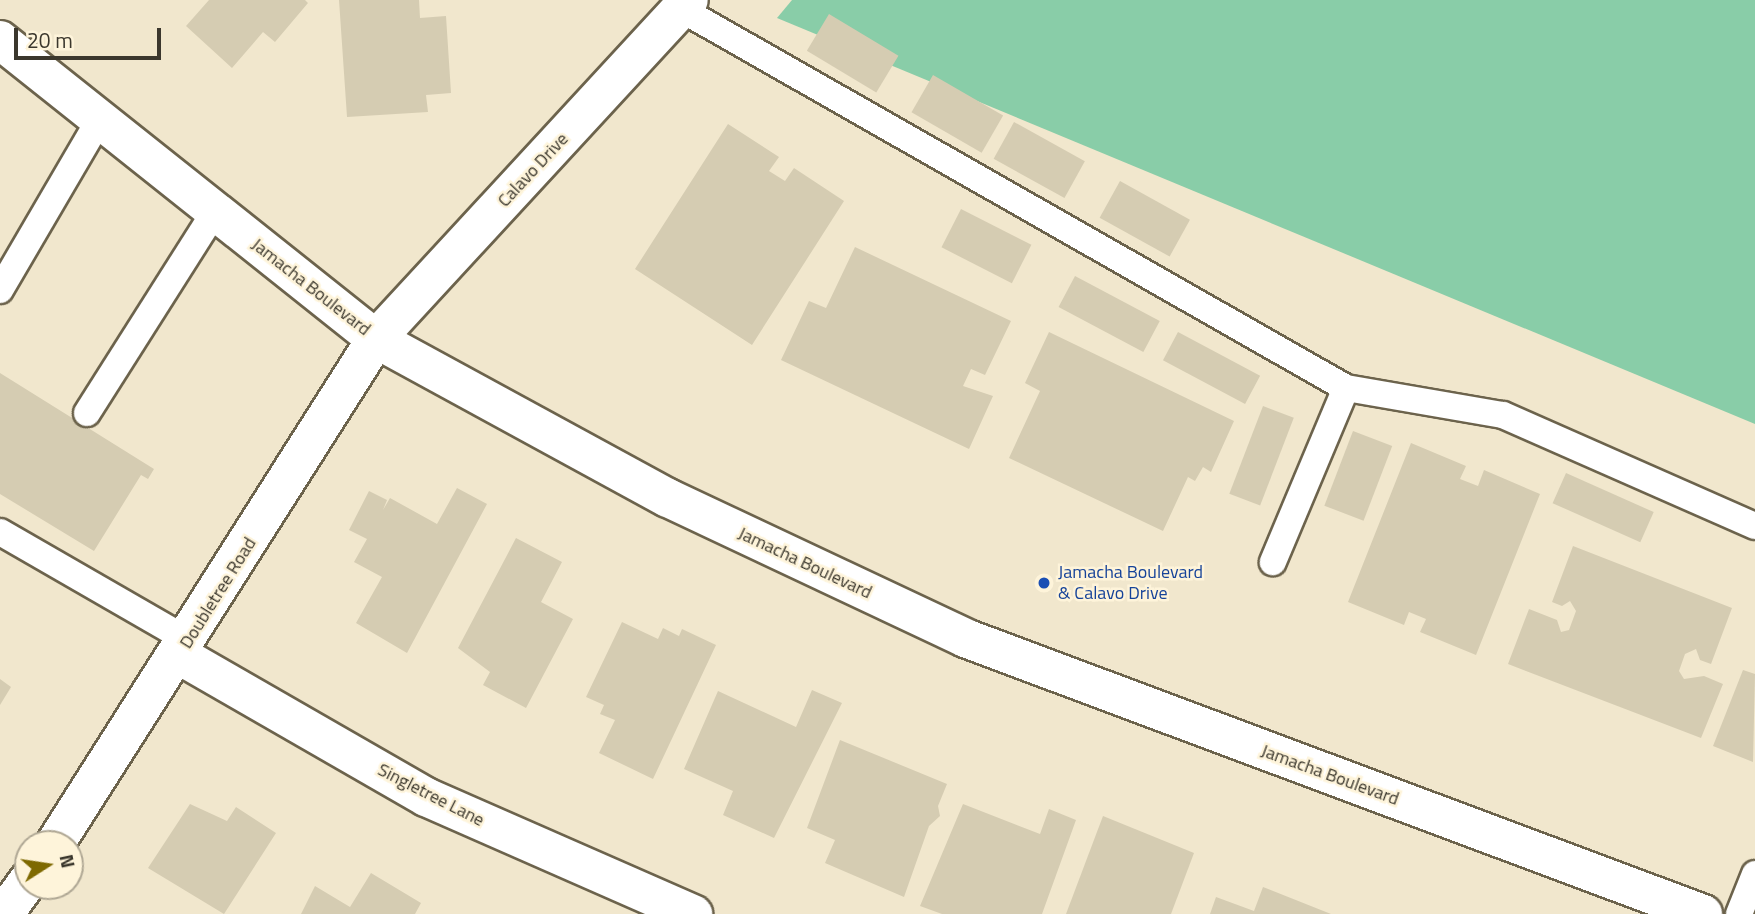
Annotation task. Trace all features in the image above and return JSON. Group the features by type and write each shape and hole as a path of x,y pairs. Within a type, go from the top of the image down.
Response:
{"main road":[{"name":"Calavo Drive","path":"376,339 685,5"},
{"name":"Jamacha Boulevard","path":"0,40 376,339 668,498 965,638 1703,914"},
{"name":"Doubletree Road","path":"64,830 184,648 376,339"},
{"name":"Singletree Lane","path":"184,648 426,797 643,905 693,914"}],"lane":[{"path":"685,5 1346,388 1503,415 1755,526"},
{"path":"0,290 100,119"},
{"path":"87,413 215,211"},
{"path":"1273,562 1346,388"},
{"path":"0,532 184,648"},
{"path":"1739,914 1755,874"}],"green space":[{"path":"792,0 1755,0 1755,424 777,18"}],"building":[{"path":"209,0 305,0 308,3 275,42 263,32 232,68 186,26"},
{"path":"339,0 419,0 420,18 446,16 451,93 426,95 428,112 347,117"},
{"path":"829,14 898,56 876,93 807,51"},
{"path":"933,75 1003,116 982,153 912,112"},
{"path":"1014,122 1085,161 1064,198 994,159"},
{"path":"728,124 779,157 769,171 785,181 794,168 844,201 752,345 635,269"},
{"path":"1120,181 1190,220 1170,257 1100,218"},
{"path":"961,209 1031,245 1012,283 941,247"},
{"path":"855,247 1011,321 985,375 971,369 963,386 993,396 969,449 781,360 809,301 826,308"},
{"path":"1075,276 1160,321 1143,352 1059,307"},
{"path":"1049,332 1234,421 1211,472 1203,467 1195,481 1188,477 1163,531 1009,458 1040,391 1025,383"},
{"path":"1178,332 1260,376 1245,404 1163,360"},
{"path":"0,373 154,469 148,479 141,475 94,551 0,494"},
{"path":"1263,406 1294,418 1260,506 1229,494"},
{"path":"1353,431 1392,446 1364,521 1324,506"},
{"path":"1411,443 1466,466 1460,479 1478,486 1484,470 1540,494 1476,655 1420,632 1426,619 1409,612 1404,625 1348,602"},
{"path":"1566,473 1654,512 1640,542 1553,503"},
{"path":"457,488 487,504 407,653 356,623 382,577 354,562 367,539 349,530 369,491 387,500 383,510 390,498 437,524"},
{"path":"516,538 562,562 541,602 573,619 526,708 483,685 490,672 458,648"},
{"path":"1573,546 1732,608 1711,664 1700,660 1696,649 1685,654 1679,671 1684,679 1704,676 1723,684 1701,738 1508,664 1529,609 1557,620 1561,632 1569,630 1576,611 1570,601 1562,606 1552,602"},
{"path":"622,622 658,639 663,628 679,636 682,629 716,645 653,779 599,753 615,720 600,714 604,705 586,697"},
{"path":"1743,670 1755,674 1753,762 1713,746"},
{"path":"0,679 11,687 0,705"},
{"path":"812,690 842,703 774,838 723,815 733,791 684,769 718,691 796,727"},
{"path":"840,740 947,784 938,806 940,816 929,826 904,897 825,863 835,840 807,828"},
{"path":"190,804 227,821 236,807 276,833 224,914 148,868"},
{"path":"963,804 1040,834 1049,809 1076,820 1042,914 942,914 920,906"},
{"path":"1103,816 1194,853 1171,914 1066,914"},
{"path":"371,873 421,903 415,914 301,914 315,886 350,907"},
{"path":"1263,887 1331,914 1210,914 1216,897 1254,911"}],"place":[{"name":"Jamacha Boulevard & Calavo Drive","path":"1044,583"}]}
